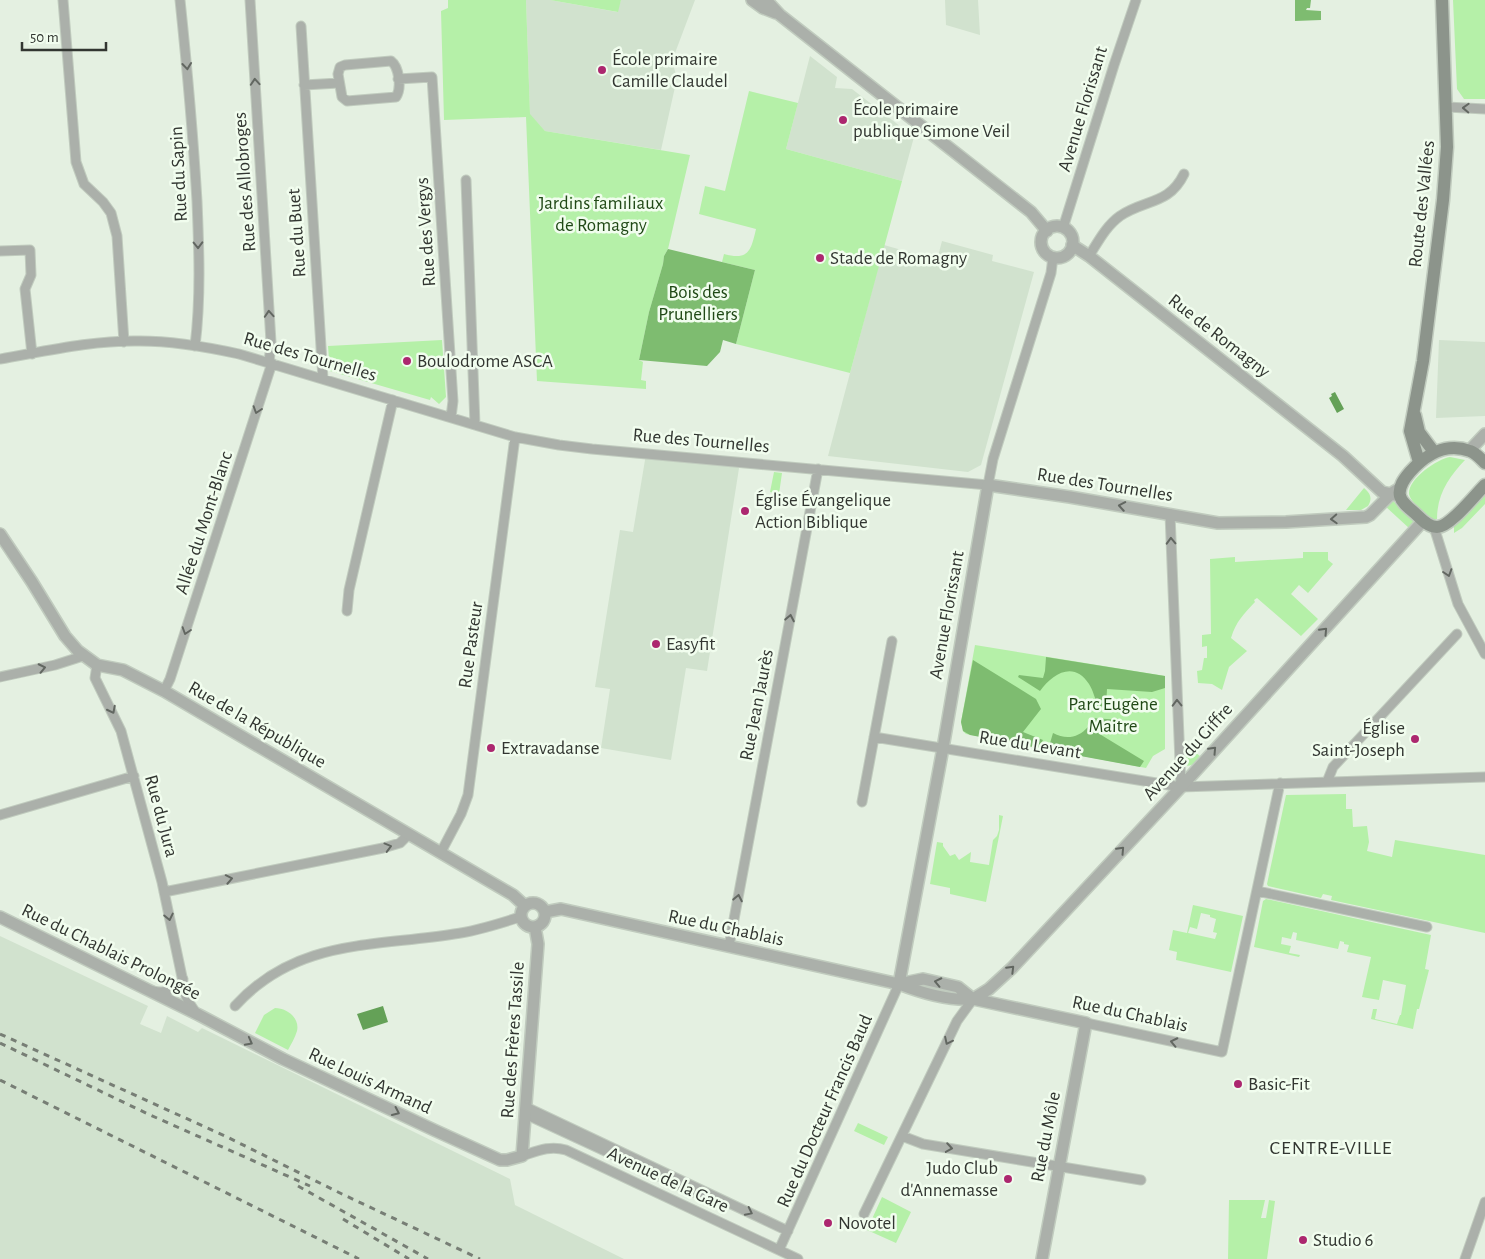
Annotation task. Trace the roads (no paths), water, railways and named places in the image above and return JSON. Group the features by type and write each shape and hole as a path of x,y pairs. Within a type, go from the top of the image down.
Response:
{"main road":[{"name":"Route des Vallées","path":"1419,462 1410,434 1423,361 1443,200 1447,147 1442,0"},
{"name":"Route des Vallées","path":"1414,410 1419,432 1434,452"},
{"path":"1485,463 1468,450 1455,448 1434,452 1419,462 1408,474 1398,491 1404,503 1428,524 1442,526 1451,520 1485,486"}],"street":[{"path":"63,0 76,162 84,184 106,206 115,224 124,342"},
{"name":"Rue du Sapin","path":"180,0 193,131 198,229 198,309 195,346"},
{"name":"Rue des Allobroges","path":"250,0 271,342 270,363"},
{"path":"752,0 763,8 780,15"},
{"path":"766,0 780,15 1031,212 1047,231"},
{"name":"Avenue Florissant","path":"1064,228 1136,0"},
{"name":"Rue du Buet","path":"301,26 322,379"},
{"path":"388,61 395,64 398,93 396,97 391,98 347,101 340,95 339,83 338,71 342,66 388,61"},
{"name":"Rue des Vergys","path":"398,79 432,77 454,402 451,418"},
{"path":"304,85 339,83"},
{"path":"1447,108 1485,109"},
{"path":"1089,256 1106,230 1116,219 1124,213 1167,195 1176,188 1184,174"},
{"path":"466,180 475,425"},
{"path":"1056,227 1064,228 1070,234 1072,246 1065,256 1053,258 1045,252 1042,246 1042,239 1047,231 1056,227"},
{"name":"Rue de Romagny","path":"1072,246 1089,256 1343,456 1361,465 1386,485 1398,491"},
{"path":"0,252 30,250 31,275 25,290 32,354"},
{"name":"Avenue Florissant","path":"899,984 943,748 993,459 1051,273 1053,258"},
{"name":"Rue des Tournelles","path":"0,359 92,344 140,341 195,346 231,352 516,437 558,445 988,484 1227,523 1286,522 1364,517 1370,515 1398,491"},
{"name":"Allée du Mont-Blanc","path":"164,692 170,679 270,363"},
{"path":"347,611 349,590 393,400"},
{"path":"1468,450 1485,434"},
{"name":"Rue Pasteur","path":"441,852 461,814 468,796 516,437"},
{"name":"Rue Jean Jaurès","path":"728,946 818,469"},
{"path":"1170,514 1181,787"},
{"path":"1428,524 1458,604 1485,654"},
{"name":"Avenue du Giffre","path":"973,999 990,988 1008,972 1428,524"},
{"name":"Rue de la République","path":"2,540 28,576 65,636 83,656 97,665 123,670 164,692 441,852 513,895 525,906"},
{"path":"1328,782 1333,767 1457,634"},
{"path":"862,802 892,641"},
{"path":"0,677 63,663 83,656"},
{"name":"Rue du Jura","path":"97,665 96,678 118,723 134,776 164,892 189,1002 202,1017"},
{"name":"Rue du Levant","path":"874,737 1181,787 1485,777"},
{"path":"0,815 134,776"},
{"path":"1280,783 1257,891 1427,927"},
{"path":"164,892 389,847 403,842 409,834"},
{"name":"Rue du Chablais","path":"545,912 560,909 899,984 918,992 958,1000 973,999 1222,1052 1257,891"},
{"path":"530,903 542,906 545,912 543,922 535,927 526,925 520,917 521,911 530,903"},
{"name":"Rue du Chablais Prolongée","path":"0,917 202,1017"},
{"path":"234,1006 255,986 279,970 321,952 466,932 520,917"},
{"name":"Rue des Frères Tassile","path":"522,1156 538,944 535,927"},
{"path":"150,991 168,992 183,979"},
{"name":"Rue du Docteur Francis Baud","path":"779,1250 899,984"},
{"path":"864,1214 957,1021 973,999"},
{"name":"Rue Louis Armand","path":"202,1017 283,1059 500,1160 522,1156"},
{"name":"Rue du Môle","path":"1042,1259 1086,1023"},
{"path":"526,1110 701,1195 710,1193 788,1230"},
{"path":"902,1136 923,1144 1141,1180"},
{"name":"Avenue de la Gare","path":"522,1156 548,1148 566,1150 798,1259"},
{"path":"1465,1259 1485,1202"}],"railway":[{"path":"0,1034 225,1136 480,1259"},
{"path":"0,1043 148,1114 310,1186"},
{"path":"0,1080 359,1259"},
{"path":"298,1186 428,1259"},
{"path":"343,1219 409,1259"}],"place":[{"name":"École primaire Camille Claudel","path":"602,70"},
{"name":"École primaire publique Simone Veil","path":"843,120"},
{"name":"Stade de Romagny","path":"820,258"},
{"name":"Boulodrome ASCA","path":"407,361"},
{"name":"Église Évangelique Action Biblique","path":"745,511"},
{"name":"Easyfit","path":"656,644"},
{"name":"Église Saint-Joseph","path":"1415,739"},
{"name":"Extravadanse","path":"491,748"},
{"name":"Basic-Fit","path":"1238,1084"},
{"name":"Judo Club d'Annemasse","path":"1008,1179"},
{"name":"Novotel","path":"828,1223"},
{"name":"Studio 6","path":"1303,1240"}],"district":[{"name":"CENTRE-VILLE","path":"1331,1148"}],"park label":[{"name":"Jardins familiaux de Romagny","path":"601,214"},
{"name":"Bois des Prunelliers","path":"698,303"},
{"name":"Parc Eugène Maitre","path":"1113,715"}]}
